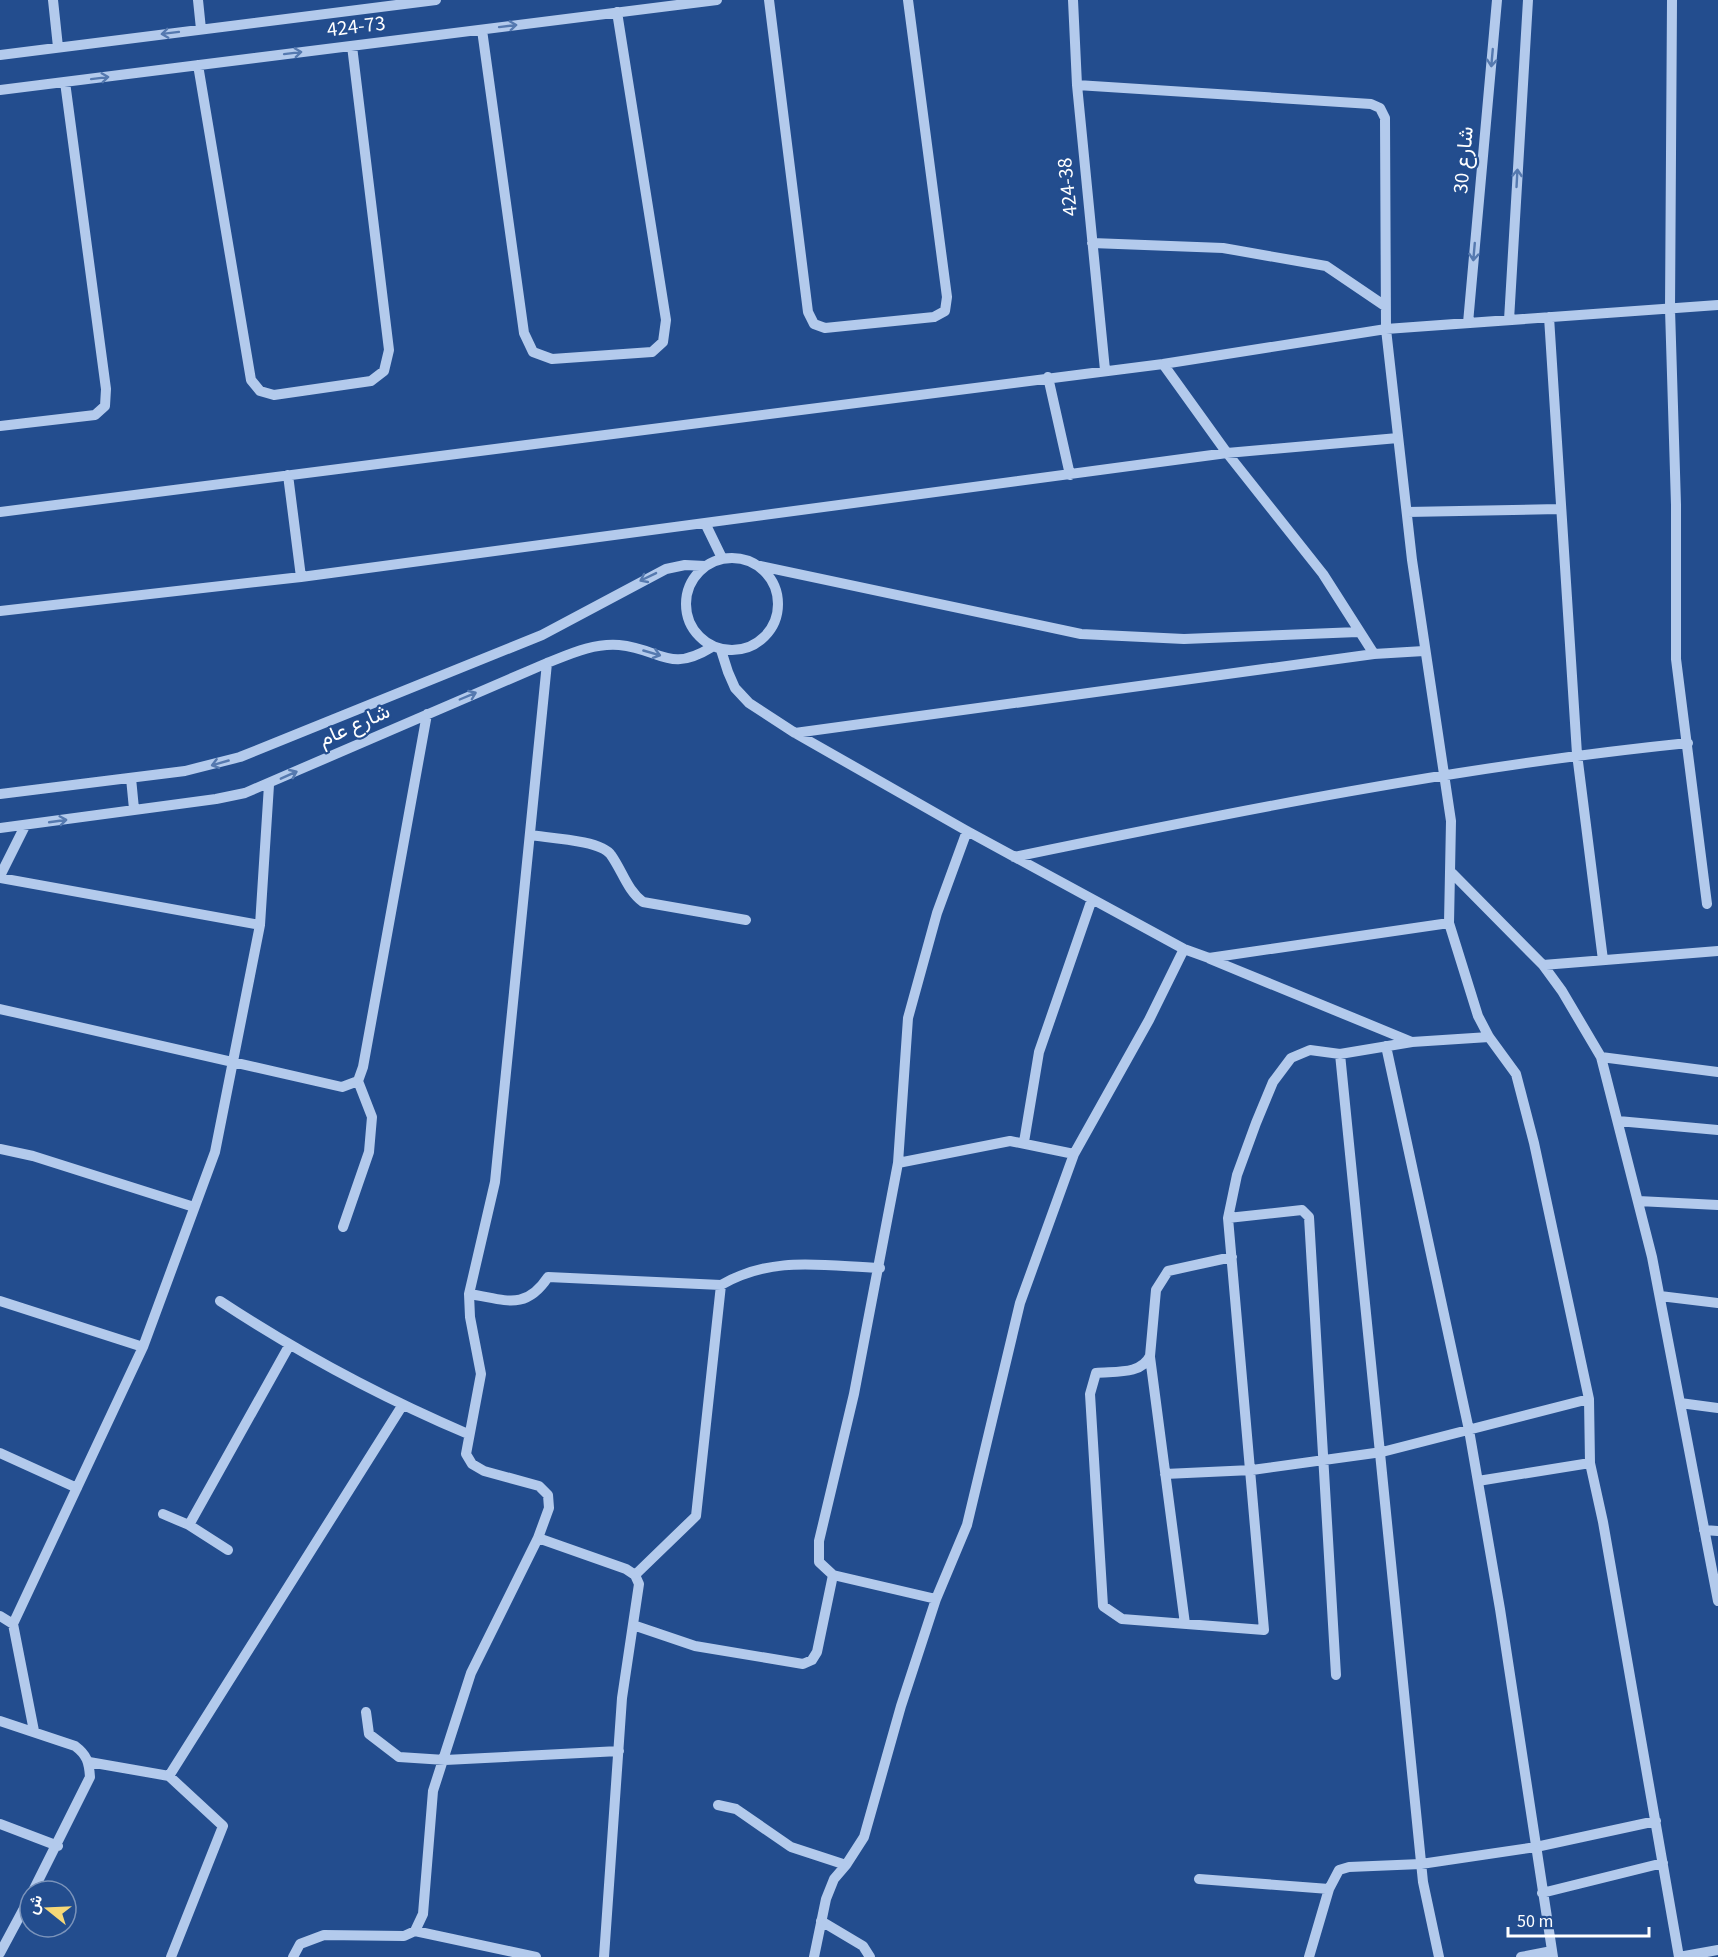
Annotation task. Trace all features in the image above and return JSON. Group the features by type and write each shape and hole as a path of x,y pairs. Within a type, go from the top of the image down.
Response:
{"street":[{"path":"52,0 58,47"},
{"path":"198,0 201,29"},
{"name":"424-73","path":"0,55 201,29 338,6 436,0"},
{"name":"424-73","path":"0,90 717,0"},
{"path":"769,0 808,312 814,324 825,328 934,317 945,311 947,297 908,0"},
{"name":"424-38","path":"1073,0 1077,84 1105,370"},
{"name":"شارع 30","path":"1468,323 1497,0"},
{"path":"1509,320 1527,0"},
{"path":"1672,0 1670,309 1676,505 1676,659 1707,904"},
{"path":"482,30 524,333 532,352 552,359 652,352 663,342 666,320 617,12"},
{"path":"198,65 250,380 260,391 274,395 371,381 384,371 389,350 352,46"},
{"path":"0,426 95,416 105,406 106,389 65,82"},
{"path":"1077,84 1371,104 1380,108 1385,118 1386,329 1424,651 1446,775 1451,821 1452,873 1449,922 1463,959 1471,997 1489,1037 1516,1074 1534,1143 1589,1399 1590,1462 1603,1522 1679,1957 1718,1950"},
{"path":"1092,243 1223,248 1326,266 1385,306"},
{"path":"0,512 1163,364 1386,329 1718,305"},
{"path":"1549,317 1559,508 1577,754 1604,960"},
{"path":"1163,364 1227,453 1323,574 1374,654"},
{"path":"1048,377 1070,474"},
{"path":"0,611 302,578 1227,453 1398,438"},
{"path":"288,475 302,578"},
{"path":"1407,512 1559,508"},
{"path":"705,524 722,558"},
{"path":"760,566 772,580 778,597 777,615 770,631 756,644 740,650 717,648 697,635 687,618 686,599 692,580 705,566 722,558 742,558 760,566 1081,634 1184,639 1358,632"},
{"name":"شارع عام","path":"0,794 185,771 240,757 542,635 657,572 685,565 705,566"},
{"name":"شارع عام","path":"0,828 216,800 269,785 427,714 547,663 595,646 620,645 683,661 717,648"},
{"path":"717,648 731,680 749,703 795,733 967,831 1184,949 1412,1042"},
{"path":"795,733 1374,654 1424,651"},
{"path":"415,1931 423,1914 434,1791 471,1673 538,1538 549,1508 548,1496 539,1486 484,1470 472,1464 466,1454 481,1374 470,1317 469,1294 495,1182 547,663"},
{"path":"343,1227 369,1152 372,1117 358,1081 363,1067 427,714"},
{"path":"1014,857 1446,775 1577,754 1688,743"},
{"path":"131,778 134,809"},
{"path":"34,1731 13,1624 143,1347 215,1152 260,925 269,785"},
{"path":"24,826 0,877 260,925"},
{"path":"936,1599 833,1575 819,1562 819,1541 854,1394 880,1268 898,1163 908,1018 937,913 967,831"},
{"path":"530,835 595,845 610,853 632,894 643,902 746,920"},
{"path":"1452,873 1543,965 1562,991 1601,1057 1660,1296 1718,1601"},
{"path":"1024,1142 1040,1052 1092,899"},
{"path":"1209,958 1449,922"},
{"path":"814,1957 821,1922 834,1879 864,1837 901,1706 936,1599 967,1525 1020,1303 1074,1154 1149,1020 1184,949"},
{"path":"1543,965 1718,951"},
{"path":"0,1009 342,1087 358,1081"},
{"path":"1150,1356 1146,1365 1135,1370 1096,1373 1092,1382 1090,1394 1103,1606 1122,1619 1264,1630 1252,1470 1228,1218 1237,1175 1273,1082 1291,1058 1310,1050 1340,1054 1412,1042 1489,1037"},
{"path":"1386,1046 1469,1430 1552,1954 1521,1957"},
{"path":"1340,1054 1382,1452 1421,1864 1439,1957"},
{"path":"1601,1057 1718,1072"},
{"path":"1618,1121 1718,1130"},
{"path":"898,1163 1010,1141 1024,1142 1074,1154"},
{"path":"0,1149 33,1156 194,1207"},
{"path":"1638,1201 1718,1205"},
{"path":"1228,1218 1302,1210 1309,1217 1336,1674"},
{"path":"1185,1624 1150,1356 1156,1290 1168,1271 1232,1257"},
{"path":"469,1294 520,1302 530,1298 548,1277 721,1285 738,1275 774,1264 880,1268"},
{"path":"635,1575 696,1516 721,1285"},
{"path":"1660,1296 1718,1303"},
{"path":"0,1301 143,1347"},
{"path":"220,1301 289,1346 402,1406 468,1434"},
{"path":"189,1525 289,1346"},
{"path":"1165,1474 1252,1470 1382,1452 1589,1399"},
{"path":"1680,1403 1718,1408"},
{"path":"169,1776 402,1406"},
{"path":"0,1454 77,1488"},
{"path":"1478,1481 1590,1462"},
{"path":"163,1514 189,1525 228,1550"},
{"path":"1704,1530 1718,1531"},
{"path":"538,1538 635,1575 639,1584 622,1698 604,1957"},
{"path":"633,1625 695,1646 803,1664 812,1660 817,1652 833,1575"},
{"path":"0,1616 13,1624"},
{"path":"366,1712 369,1734 399,1757 445,1760 619,1751"},
{"path":"0,1721 75,1746 84,1752 89,1762 90,1777 39,1879"},
{"path":"89,1762 169,1776 223,1826 171,1957"},
{"path":"718,1805 736,1809 791,1847 846,1865"},
{"path":"1309,1957 1329,1890 1339,1870 1349,1867 1421,1864 1536,1847 1656,1821"},
{"path":"0,1824 57,1846"},
{"path":"1542,1893 1663,1863"},
{"path":"1199,1879 1329,1890"},
{"path":"0,1953 18,1919"},
{"path":"821,1922 863,1947 870,1957"},
{"path":"293,1957 300,1944 324,1935 404,1936 415,1931 536,1957"}]}
